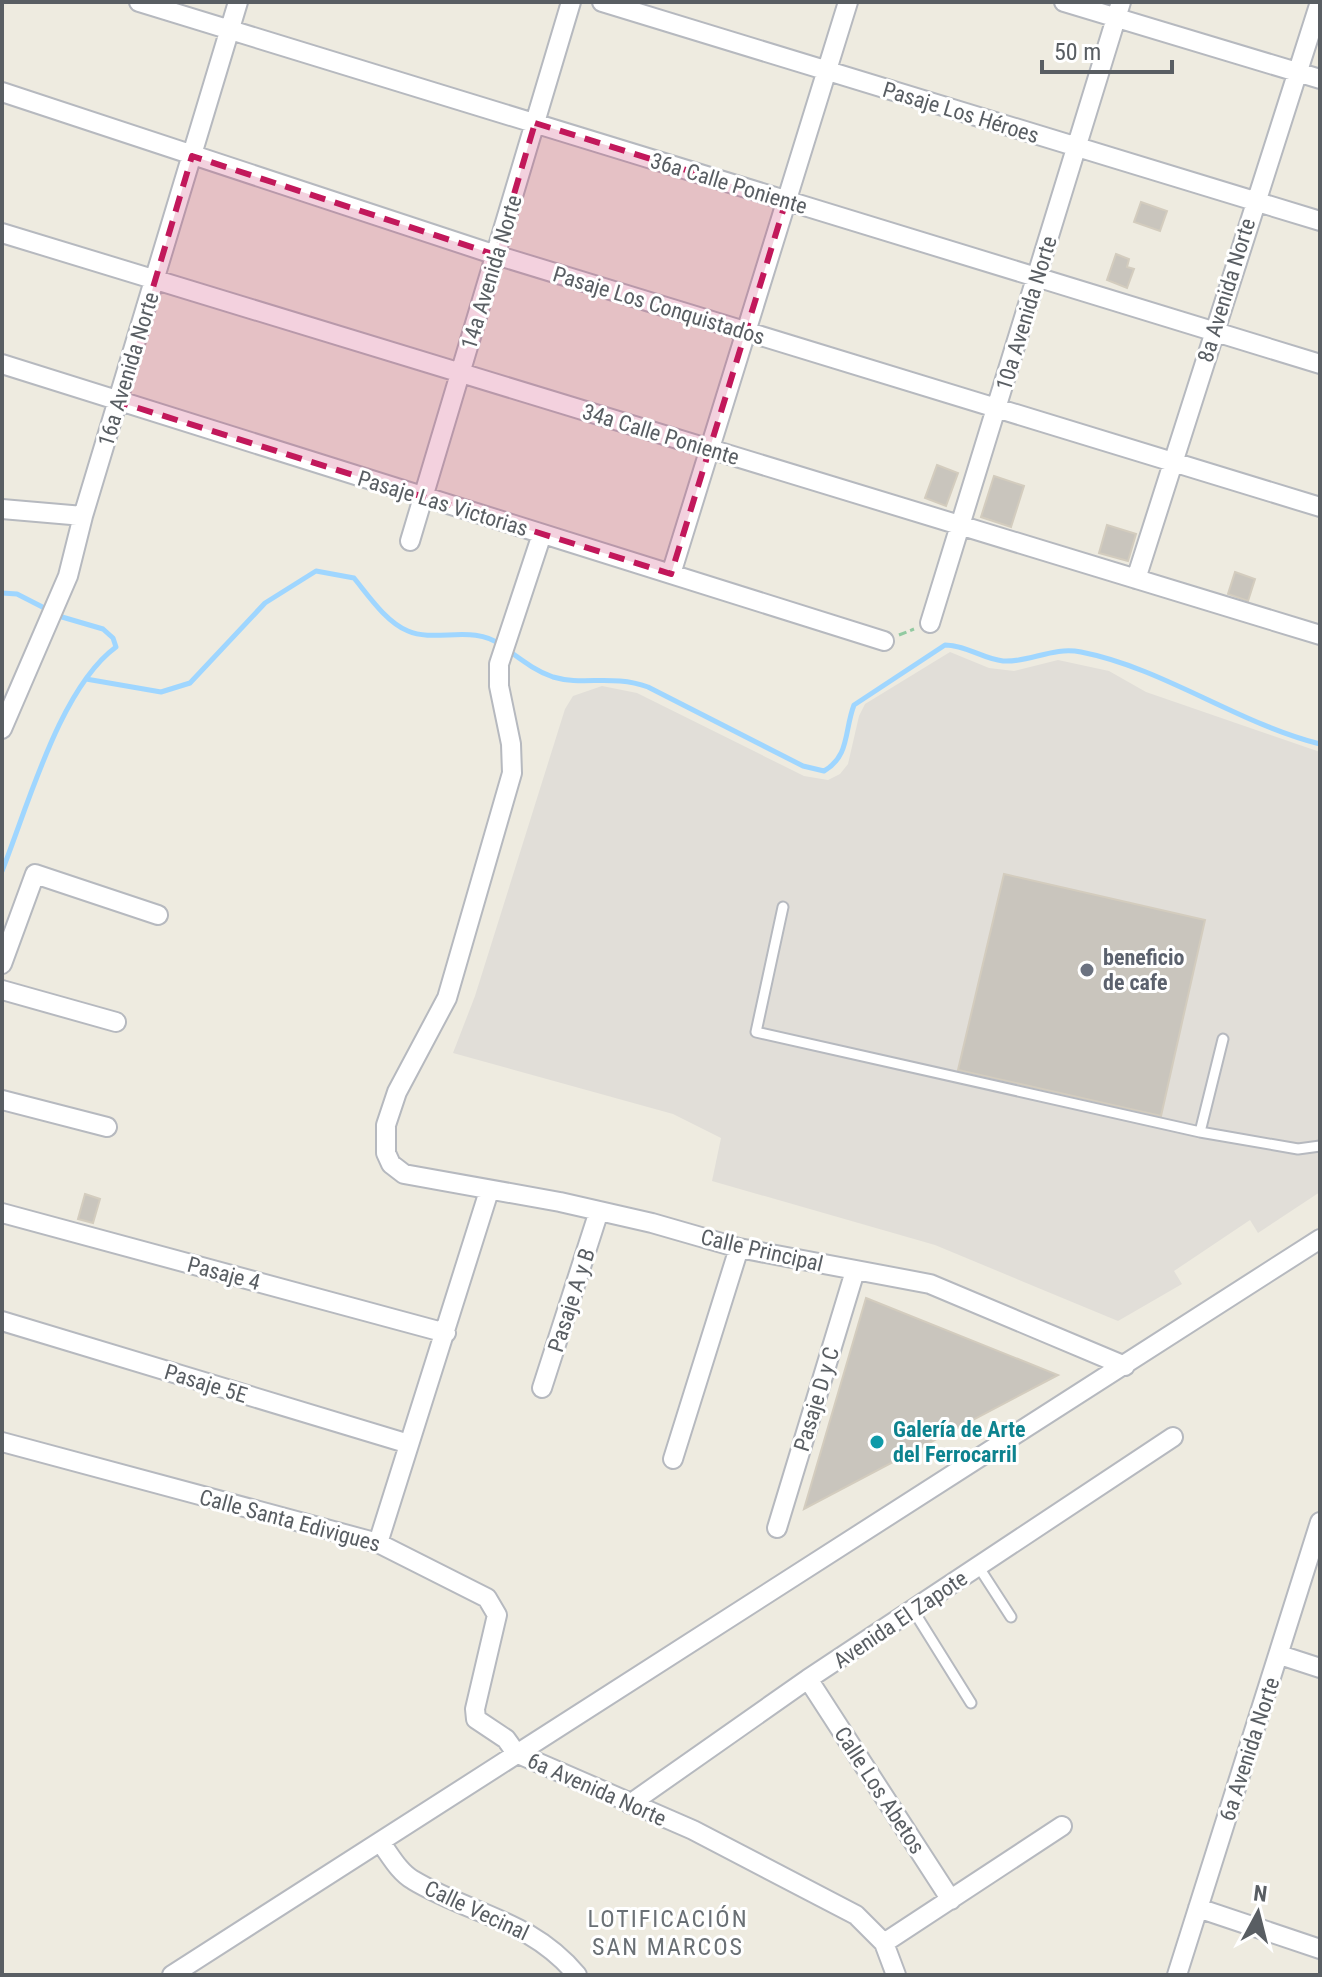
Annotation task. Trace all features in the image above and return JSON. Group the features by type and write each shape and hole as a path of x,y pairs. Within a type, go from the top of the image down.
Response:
{"street":[{"name":"36a Calle Poniente","path":"139,2 1320,364"},
{"name":"16a Avenida Norte","path":"2,729 45,625 63,590 238,2"},
{"name":"14a Avenida Norte","path":"410,541 571,2"},
{"name":"Pasaje Los Héroes","path":"602,2 1320,221"},
{"path":"671,574 848,2"},
{"path":"1064,2 1119,10 1320,79"},
{"name":"8a Avenida Norte","path":"1136,579 1254,201 1299,74 1320,2"},
{"name":"10a Avenida Norte","path":"930,623 1119,10"},
{"name":"Pasaje Los Conquistados","path":"2,92 496,255 1320,507"},
{"name":"34a Calle Poniente","path":"2,233 1320,635"},
{"name":"Pasaje Las Victorias","path":"2,364 884,641"},
{"path":"2,509 83,516"},
{"name":"Calle Principal","path":"542,534 499,664 512,773 447,998 397,1092 386,1125 386,1153 391,1164 404,1174 599,1211 739,1248 930,1284 1125,1366"},
{"path":"2,964 35,874 158,915"},
{"path":"2,990 116,1022"},
{"path":"2,1100 107,1127"},
{"path":"378,1543 489,1191"},
{"name":"Pasaje A y B","path":"542,1388 599,1211"},
{"name":"Pasaje 4","path":"2,1213 446,1333"},
{"path":"172,1975 1320,1239"},
{"path":"673,1459 739,1248"},
{"name":"Pasaje D y C","path":"777,1528 855,1271"},
{"name":"Pasaje 5E","path":"2,1321 409,1444"},
{"name":"Avenida El Zapote","path":"630,1804 808,1679 1173,1437"},
{"name":"Calle Santa Edivigues","path":"2,1442 378,1543 492,1603 497,1615 475,1709 476,1719 506,1739 516,1753"},
{"name":"6a Avenida Norte","path":"1177,1975 1320,1522"},
{"path":"1280,1655 1320,1668"},
{"name":"Calle Los Abetos","path":"808,1679 951,1900"},
{"name":"6a Avenida Norte","path":"516,1753 693,1830 805,1887 866,1922 884,1943"},
{"path":"896,1975 884,1943 1062,1826"},
{"name":"Calle Vecinal","path":"381,1843 411,1879 524,1930 546,1943 577,1975"},
{"path":"1198,1908 1320,1949"}],"lane":[{"path":"783,907 756,1032 1200,1132 1298,1149 1320,1146"},
{"path":"1200,1132 1223,1039"},
{"path":"978,1566 1011,1617"},
{"path":"913,1610 971,1703"}],"path":[{"path":"884,641 930,623"}],"highlighted area":[{"path":"535,123 786,201 671,574 119,402 192,156 496,255"}],"shaded area":[{"path":"950,652 989,668 1014,671 1058,660 1109,671 1146,692 1320,752 1320,1192 1258,1233 1250,1220 1174,1271 1182,1284 1118,1321 935,1245 712,1181 721,1138 673,1114 453,1053 475,996 565,709 573,696 602,686 637,693 804,776 828,780 840,774 848,764 859,716 865,704"}],"building":[{"path":"1141,202 1167,211 1160,231 1134,222"},
{"path":"1116,254 1129,259 1127,267 1134,269 1127,288 1107,280"},
{"path":"937,465 958,473 946,506 925,498"},
{"path":"994,476 1024,486 1011,527 981,517"},
{"path":"1107,525 1136,534 1128,561 1099,553"},
{"path":"1235,572 1255,579 1248,601 1228,594"},
{"name":"beneficio de cafe","path":"1004,874 1205,920 1161,1116 958,1070"},
{"path":"85,1194 100,1199 93,1223 78,1219"},
{"name":"Galería de Arte del Ferrocarril","path":"866,1298 1058,1375 804,1509"}],"waterway":[{"path":"86,679 161,692 190,683 265,603 316,571 354,578 385,615 408,631 430,635 479,636 501,645"},
{"path":"2,593 17,594 62,617 103,629 113,638 116,647 96,666 62,719 2,871"},
{"path":"509,651 553,677 575,681 622,681 648,687 803,766 824,771 842,750 854,705 945,645 1003,661 1051,653 1081,652 1141,670 1259,723 1320,744"}],"place":[{"name":"beneficio de cafe","path":"1087,970"},
{"name":"Galería de Arte del Ferrocarril","path":"877,1442"}],"district":[{"name":"LOTIFICACIÓN SAN MARCOS","path":"668,1933"}]}
